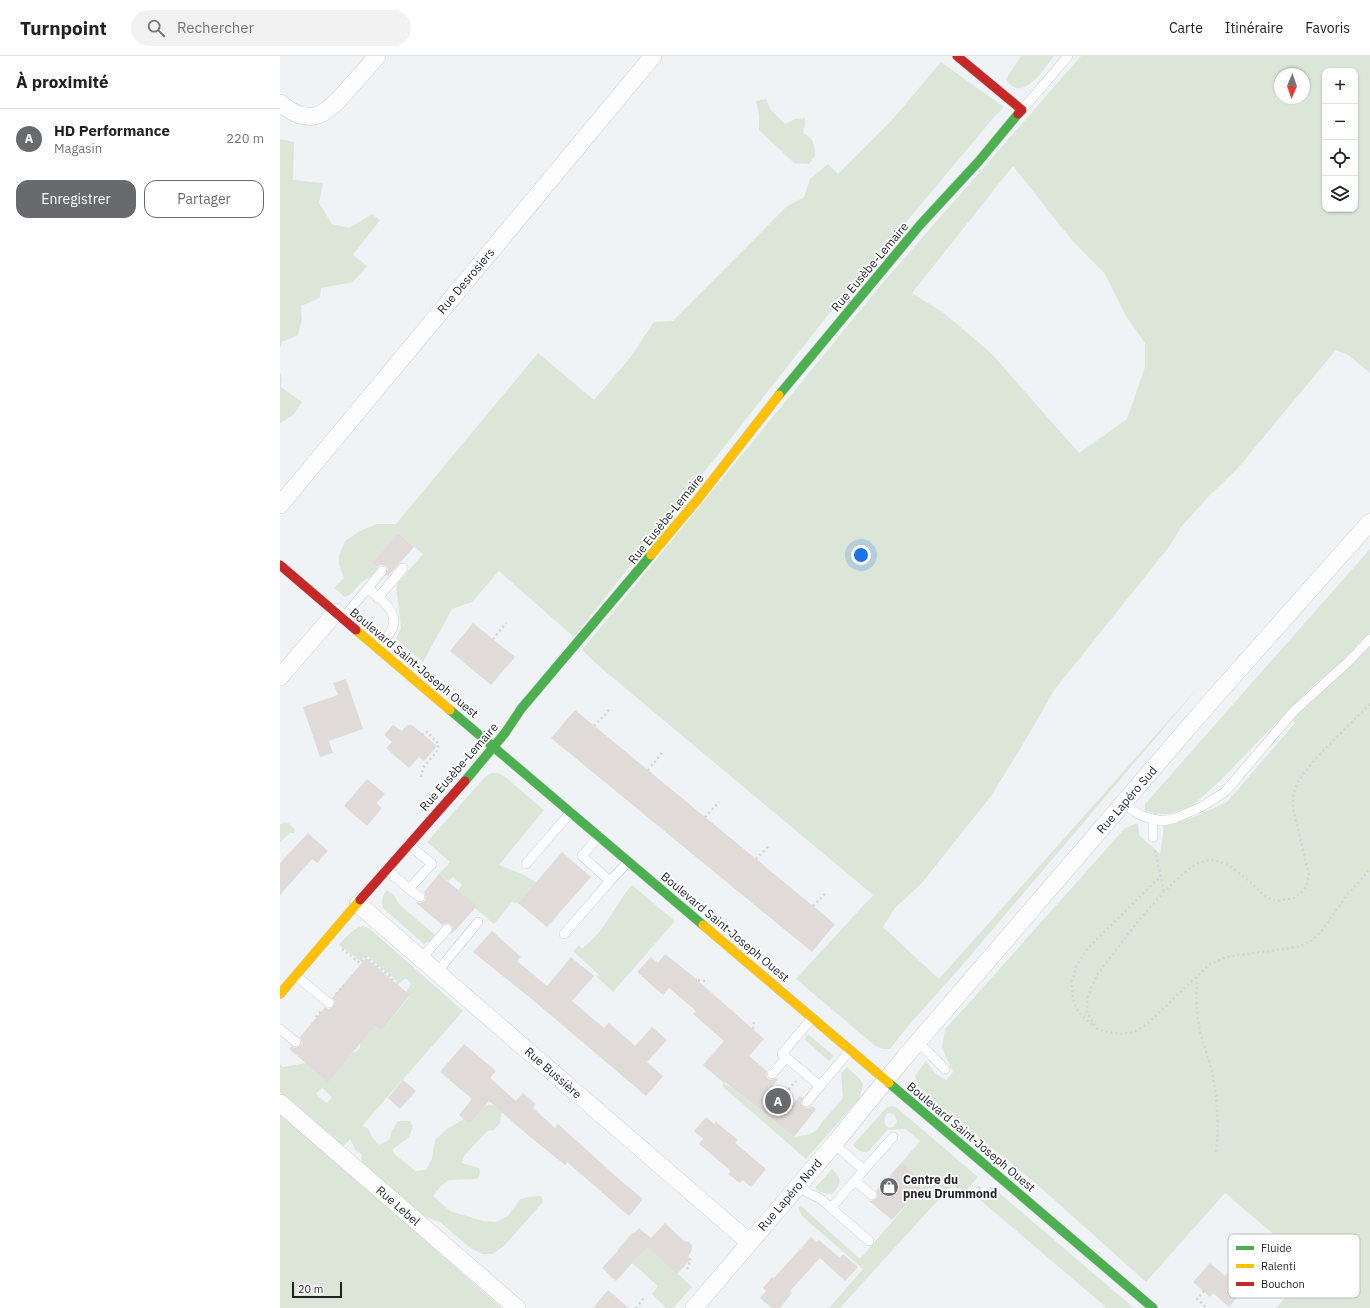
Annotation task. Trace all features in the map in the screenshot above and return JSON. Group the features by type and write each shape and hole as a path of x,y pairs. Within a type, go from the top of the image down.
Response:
{"street":[{"path":"280,103 294,113 301,115 307,116 322,114 339,100 377,56"},
{"name":"Rue Desrosiers","path":"280,505 653,56"},
{"path":"957,56 1022,110"},
{"name":"Rue Eusèbe-Lemaire","path":"280,994 358,904 386,869 494,747 521,709 698,499 834,328 920,225 1022,110"},
{"name":"Rue Lapéro Sud","path":"886,1081 1212,700 1370,522"},
{"name":"Boulevard Saint-Joseph Ouest","path":"280,565 1153,1308"},
{"path":"280,677 339,615"},
{"name":"Rue Bussière","path":"358,904 749,1242"},
{"name":"Rue Lapéro Nord","path":"694,1308 886,1081"},
{"name":"Rue Lebel","path":"280,1103 517,1308"}],"lane":[{"name":"Rue Eusèbe-Lemaire","path":"1022,110 1068,56"},
{"path":"378,598 404,568"},
{"path":"339,615 368,588 382,571"},
{"path":"368,588 390,608 394,617 394,625 391,632 377,647"},
{"path":"1124,804 1132,811 1152,819 1163,821 1176,818 1201,807 1225,792 1294,711 1348,662 1370,639"},
{"path":"526,864 571,812"},
{"path":"1152,819 1153,837"},
{"path":"599,836 582,856 610,881"},
{"path":"408,844 432,864 409,889"},
{"path":"564,934 628,861"},
{"path":"585,872 591,864"},
{"path":"386,869 420,897"},
{"path":"437,972 478,922"},
{"path":"422,959 447,929"},
{"path":"296,976 329,1002"},
{"path":"812,1018 782,1054 820,1086"},
{"path":"280,1029 296,1042"},
{"path":"918,1042 945,1069"},
{"path":"807,1102 850,1050"},
{"path":"772,1074 786,1058"},
{"path":"831,1208 893,1137"},
{"path":"834,1144 864,1170"},
{"path":"855,1181 872,1195"},
{"path":"798,1186 808,1194 821,1199 869,1240"}],"path":[{"path":"493,639 506,623"},
{"path":"1096,1028 1087,1012 1087,1001 1097,975 1139,920 1164,892 1185,872 1196,864 1205,860 1214,860 1228,865 1235,869 1266,897 1276,901 1294,898 1303,891 1307,884 1309,875 1293,808 1293,798 1296,786 1317,757 1370,704"},
{"path":"594,726 610,709"},
{"path":"421,777 423,768 438,751 439,744 427,732 424,732 422,735"},
{"path":"648,770 662,752"},
{"path":"426,758 430,760"},
{"path":"706,817 719,802"},
{"path":"1153,837 1164,892"},
{"path":"756,859 770,845"},
{"path":"1161,876 1087,949 1076,968 1072,982 1073,1000 1080,1012 1096,1028 1105,1032 1122,1034 1134,1032 1147,1024 1210,964 1226,957 1297,947 1310,942 1321,932 1347,895 1370,869"},
{"path":"814,906 827,892"},
{"path":"328,939 360,963 366,957 391,977 393,981"},
{"path":"354,965 357,961"},
{"path":"1196,977 1196,1004 1199,1026 1212,1072 1217,1105 1218,1138 1216,1155"},
{"path":"698,980 706,981"},
{"path":"753,1029 754,1021"},
{"path":"782,1097 803,1072"},
{"path":"1204,1291 1197,1299 1207,1308"},
{"path":"636,1308 644,1298"}],"green space":[{"path":"1021,56 1054,56 1036,79 1024,87 1018,88 1010,85 1006,79"},
{"path":"1081,56 1370,56 1370,373 1348,355 1336,350 1237,469 1207,498 1182,526 1169,547 1055,689 991,796 922,883 895,908 883,927 939,979 1203,682 959,969 908,1026 890,1049 882,1049 874,1045 796,979 873,895 600,667 582,650 880,286","holes":["1013,166 1070,238 1105,274 1126,316 1145,343 1145,367 1127,419 1079,453 991,353 944,313 912,293"]},
{"path":"941,62 1004,107 825,319 574,637 499,571 472,602 452,609 423,662 396,639 401,628 396,585 423,554 398,533 372,563 380,570 361,583 350,595 345,597 334,588 344,578 339,565 339,555 345,541 360,531 377,524 396,524 538,353 594,400 629,359 654,322 673,321 786,207 804,197 810,179 828,164 838,174 892,120"},
{"path":"766,99 771,110 785,124 795,119 805,118 803,133 810,137 815,148 815,156 809,164 794,163 759,130 759,115 756,101"},
{"path":"280,139 294,142 293,180 323,183 319,203 332,224 349,228 372,214 380,220 353,255 367,266 353,282 321,288 320,298 301,306 302,319 298,335 282,342 280,348"},
{"path":"280,373 282,378 281,387 302,402 293,415 280,423"},
{"path":"1370,549 1370,634 1346,660 1317,682 1221,780 1192,806 1170,814 1155,814 1145,811 1145,804"},
{"path":"1370,646 1370,1308 1276,1308 1285,1298 1360,1298 1360,1234 1273,1234 1225,1193 1146,1282 1032,1180 936,1103 919,1087 915,1076 926,1061 935,1073 946,1080 953,1072 942,1048 945,1029 1125,828 1138,823 1139,835 1160,854 1163,825 1196,816 1227,802 1295,723 1292,720"},
{"path":"492,773 498,773 505,777 544,810 499,865 522,874 536,882 518,903 512,902 494,924 475,908 477,906 458,890 462,885 453,877 448,881 439,874 450,862 427,842 486,776"},
{"path":"287,822 294,828 295,833 290,833 280,842 280,824"},
{"path":"632,885 675,921 613,992 597,977 599,975 573,951 579,945 582,948 590,942 603,927 625,893"},
{"path":"387,890 395,896 398,903 435,935 430,941 424,944 383,908 382,898"},
{"path":"363,926 370,929 463,1011 362,1126 368,1128 372,1137 379,1145 389,1140 392,1130 398,1121 410,1121 413,1126 409,1137 392,1150 415,1171 426,1170 432,1159 435,1140 447,1129 464,1119 470,1124 483,1108 489,1104 497,1107 502,1112 500,1123 494,1130 487,1131 464,1156 462,1163 479,1168 480,1173 478,1179 449,1180 441,1186 433,1196 450,1211 483,1221 496,1222 508,1216 520,1199 541,1196 543,1202 504,1246 492,1254 482,1254 469,1247 440,1222 423,1216 361,1164 362,1154 356,1151 350,1139 342,1148 280,1093 280,1064 283,1067 356,1052 360,1048 360,1044 375,1026 381,1031 410,996 406,992 411,984 407,979 397,985 395,983 397,981 366,955 361,961 339,945 356,929","holes":["322,1088 332,1097 327,1103 316,1094"]},
{"path":"808,1034 834,1056 829,1061 804,1039"},
{"path":"847,1067 860,1079 863,1084 860,1098 806,1159 722,1086 724,1083 732,1088 794,1137 810,1134 817,1130 843,1098 841,1073"},
{"path":"887,1107 896,1107 978,1177 965,1192 955,1187 949,1188 840,1308 829,1308 863,1269 802,1216 798,1208 800,1205 860,1259 925,1183 902,1162 920,1141 905,1129 887,1130 867,1152 860,1151 853,1145","holes":["888,1113 894,1114 897,1122 893,1127 888,1128 885,1124 885,1117"]},
{"path":"280,1113 502,1308 280,1308"},
{"path":"832,1169 838,1176 840,1182 839,1185 832,1194 819,1192 815,1188"},
{"path":"991,1186 1134,1308 1107,1308 980,1200"},
{"path":"633,1232 692,1287 673,1308 666,1308 652,1294 658,1286 617,1250"}],"building":[{"path":"398,533 414,547 388,576 386,575 388,569 386,566 380,565 377,567 372,563"},
{"path":"473,623 515,657 491,685 450,651"},
{"path":"346,679 363,729 329,741 333,753 320,757 303,707 338,695 333,683"},
{"path":"575,710 835,924 812,952 551,738"},
{"path":"393,725 402,731 407,725 412,725 437,746 424,761 419,757 409,768 386,748 392,742 384,735"},
{"path":"367,779 385,794 376,803 382,808 367,826 344,806"},
{"path":"308,833 328,851 317,863 312,859 280,895 280,863"},
{"path":"562,852 591,877 547,927 518,903"},
{"path":"439,874 477,906 452,934 453,927 451,925 448,923 442,925 415,902 420,903 425,901 426,897 424,892"},
{"path":"492,931 521,957 517,961 547,986 571,957 594,976 572,1001 604,1028 609,1023 635,1046 652,1027 667,1040 647,1062 663,1076 646,1096 534,1001 473,952"},
{"path":"665,954 695,978 764,1039 749,1056 767,1071 766,1076 768,1079 778,1079 771,1088 792,1105 800,1096 803,1098 801,1104 804,1107 809,1108 812,1106 816,1109 794,1137 703,1065 724,1041 693,1014 696,1011 669,988 663,995 637,972 651,957 658,963"},
{"path":"366,958 410,995 381,1031 375,1026 328,1082 289,1049 292,1046 295,1048 300,1046 302,1043 300,1037 325,1007 328,1009 333,1007 335,1001 332,998"},
{"path":"464,1044 496,1071 490,1078 516,1101 523,1093 536,1104 533,1108 555,1128 558,1124 643,1199 629,1216 567,1162 565,1165 489,1101 470,1124 459,1115 472,1099 440,1072"},
{"path":"403,1080 416,1091 400,1109 388,1098"},
{"path":"706,1117 714,1124 716,1122 738,1140 735,1143 766,1169 751,1187 743,1180 740,1183 728,1174 731,1171 699,1144 703,1139 694,1131"},
{"path":"902,1162 925,1183 892,1220 868,1200 871,1201 876,1199 878,1196 876,1191"},
{"path":"665,1223 684,1241 689,1242 692,1246 692,1250 688,1257 691,1259 677,1274 647,1247 616,1281 602,1268 639,1228 651,1238"},
{"path":"811,1237 817,1242 819,1240 840,1258 843,1254 858,1267 845,1281 820,1258 790,1291 792,1293 780,1308 772,1308 760,1298 766,1291 763,1288"},
{"path":"1210,1263 1225,1276 1227,1273 1228,1274 1228,1298 1237,1298 1229,1307 1213,1293 1210,1297 1193,1282"},
{"path":"608,1290 629,1308 593,1308"}],"traffic: fast":[{"path":"779,395 920,225 979,161 1018,114"},
{"path":"465,781 505,733 521,709 651,555"},
{"path":"450,710 703,925"},
{"path":"889,1083 1153,1308"}],"traffic: slow":[{"path":"651,555 698,499 779,395"},
{"path":"356,630 450,710"},
{"path":"280,994 360,900"},
{"path":"703,925 889,1083"}],"traffic: jam":[{"path":"957,56 1022,110 1018,114"},
{"path":"280,565 356,630"},
{"path":"360,900 465,781"}],"place":[{"name":"HD Performance","path":"778,1101"},
{"name":"Centre du pneu Drummond","path":"889,1187"}]}
